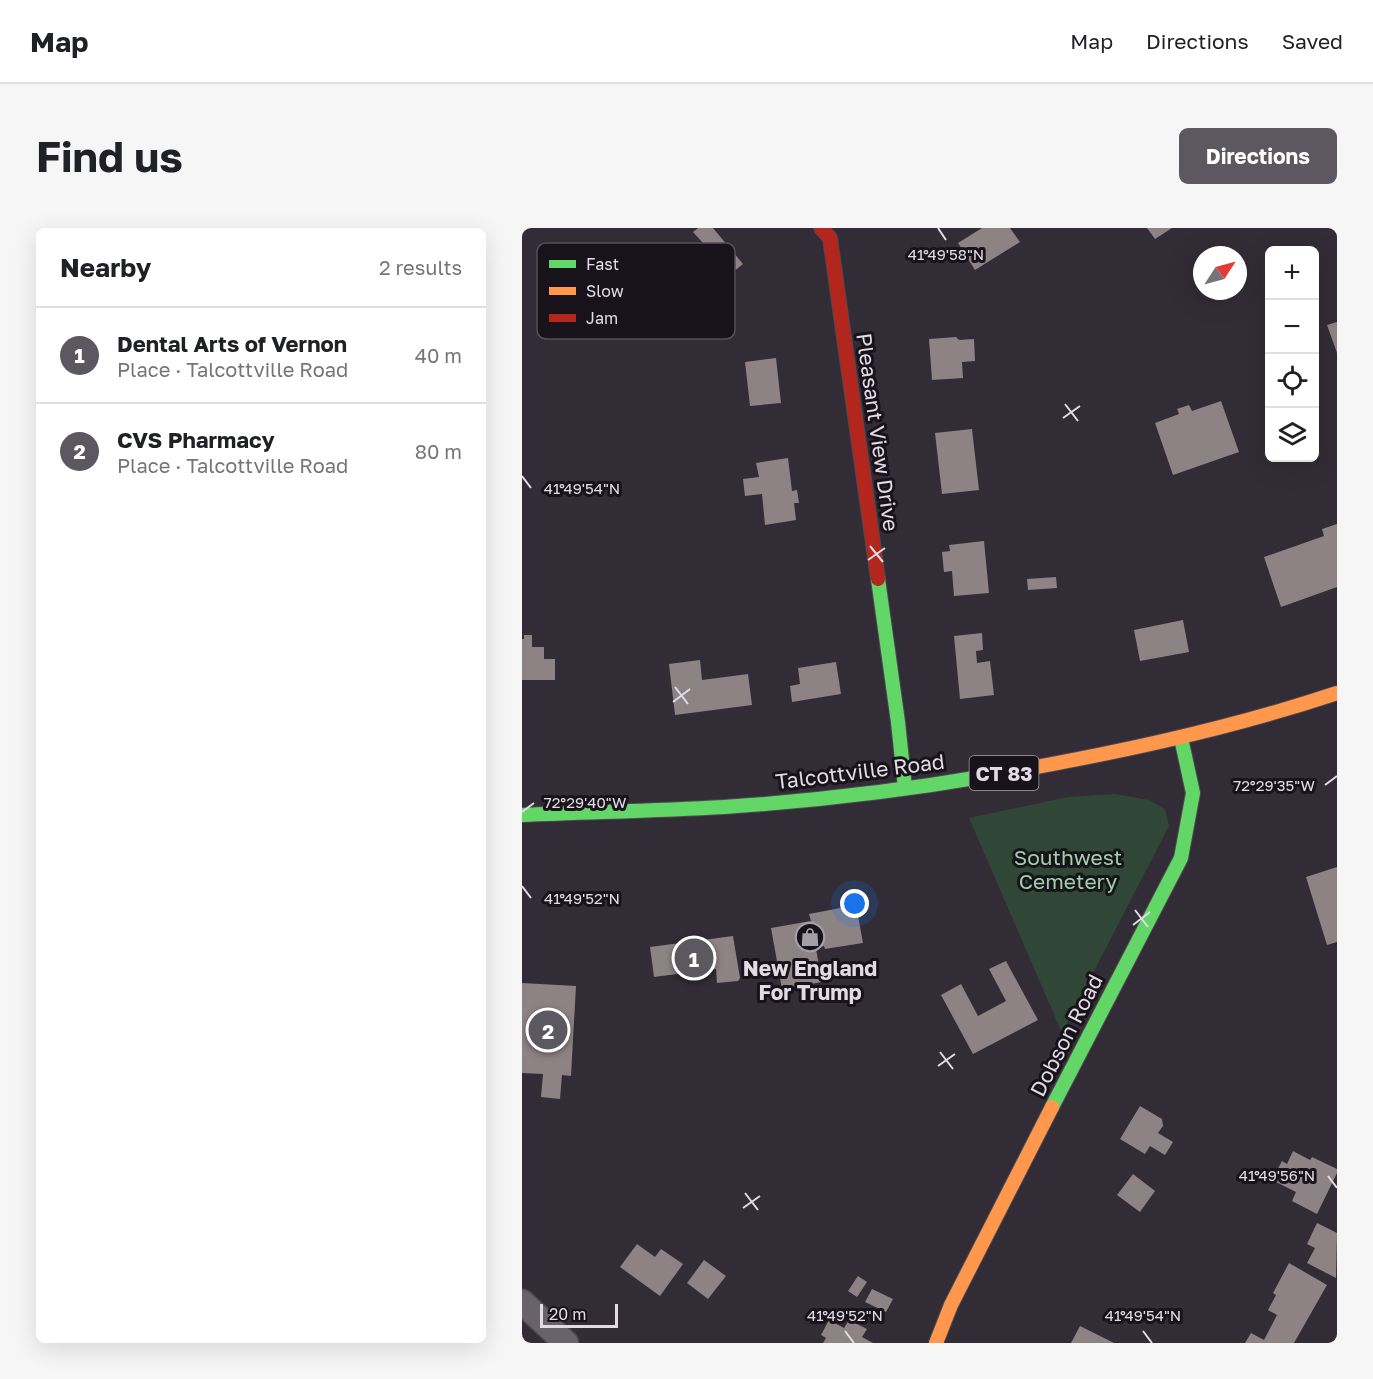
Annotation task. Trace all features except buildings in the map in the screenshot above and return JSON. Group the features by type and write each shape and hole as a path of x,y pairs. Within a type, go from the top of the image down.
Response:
{"street":[{"name":"Pleasant View Drive","path":"832,231 905,788"},
{"name":"Talcottville Road","path":"522,815 723,806 818,799 905,788 1017,771 1180,738 1267,715 1337,693"},
{"name":"Dobson Road","path":"936,1343 951,1305 1181,858 1193,793 1180,738"},
{"path":"522,1302 566,1343"}],"green space":[{"name":"Southwest Cemetery","path":"1115,794 1149,800 1165,809 1169,826 1062,1033 969,818 1068,797"}],"traffic: fast":[{"path":"878,579 905,788"},
{"path":"1052,1107 1181,858 1193,793 1181,738"},
{"path":"522,815 757,805 889,791 987,776"}],"traffic: slow":[{"path":"987,776 1164,741 1251,719 1337,693"},
{"path":"936,1343 951,1305 1052,1107"}],"traffic: jam":[{"path":"821,228 830,238 878,579"}],"place":[{"name":"New England For Trump","path":"810,937"},
{"name":"Dental Arts of Vernon","path":"694,958"},
{"name":"CVS Pharmacy","path":"548,1030"}]}
